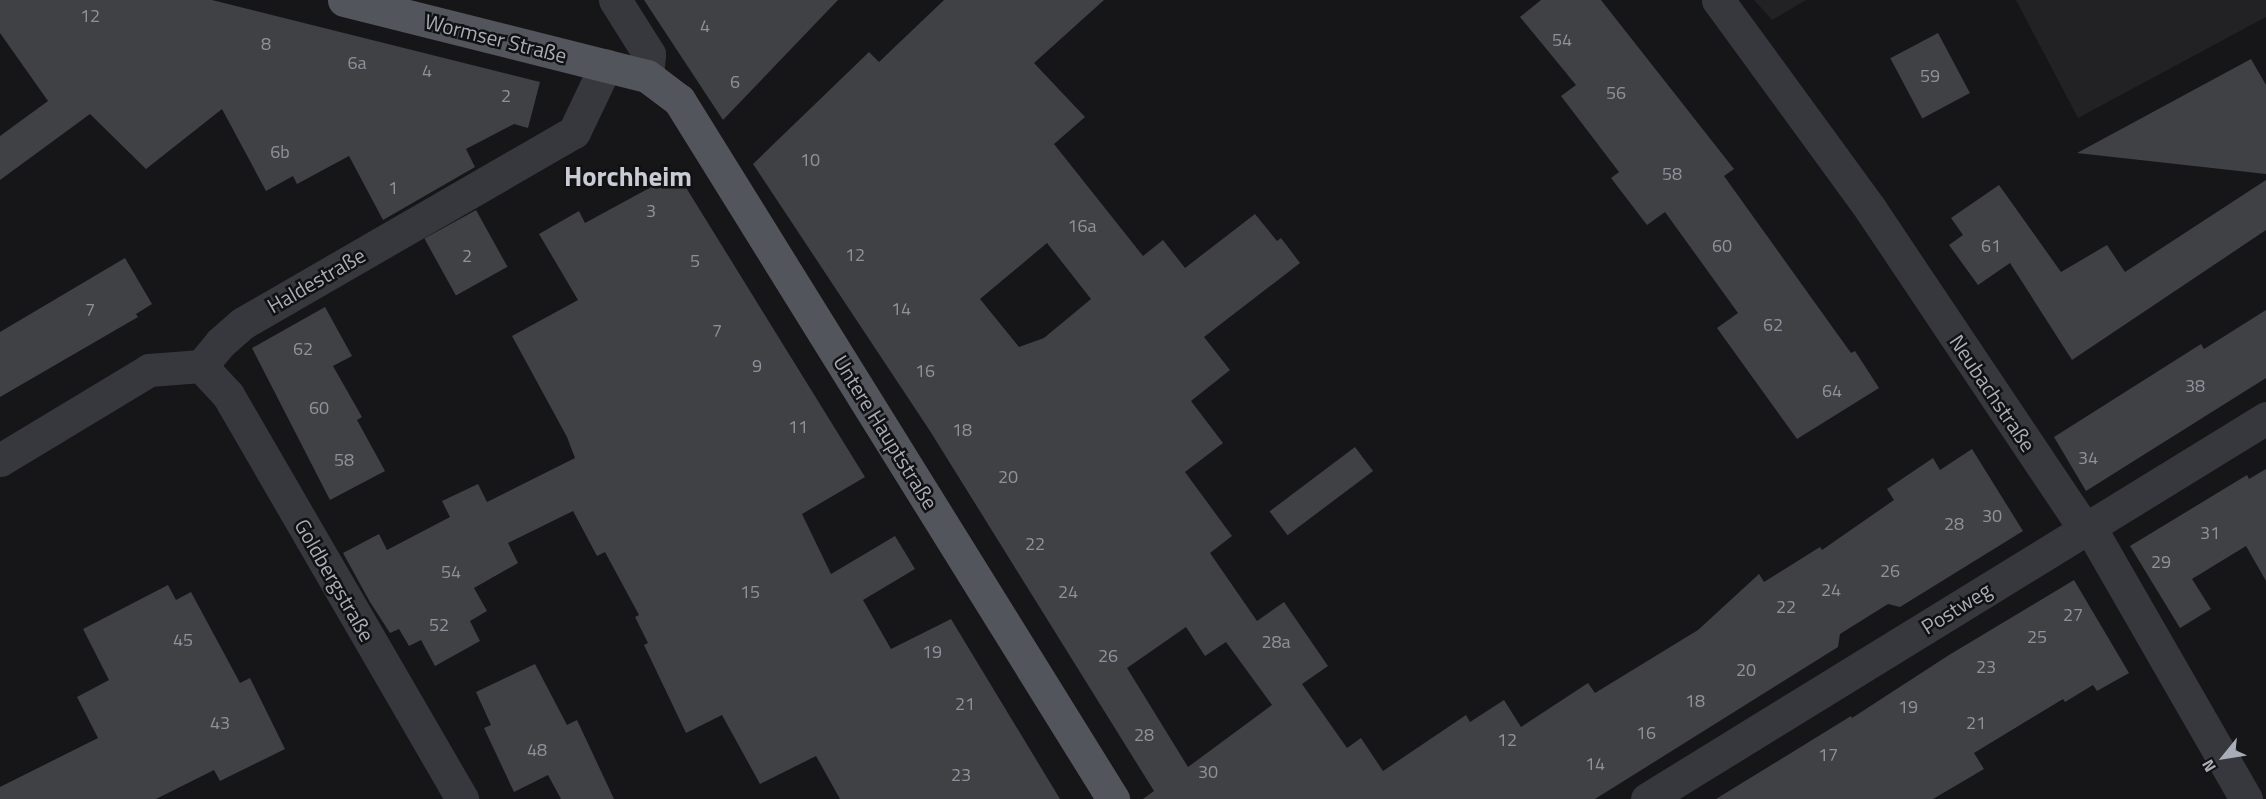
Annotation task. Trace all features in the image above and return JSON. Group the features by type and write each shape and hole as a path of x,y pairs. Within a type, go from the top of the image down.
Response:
{"main road":[{"name":"Wormser Straße","path":"344,0 647,76"},
{"name":"Untere Hauptstraße","path":"647,76 679,100 1113,799"}],"street":[{"path":"615,0 649,54 647,76"},
{"name":"Neubachstraße","path":"1718,0 1871,210 2076,516 2088,527 2246,799"},
{"name":"Haldestraße","path":"201,366 220,343 243,323 574,132 606,65"},
{"path":"0,460 149,370 201,366"},
{"name":"Goldbergstraße","path":"201,366 228,394 462,799"},
{"name":"Postweg","path":"1647,799 2266,418"}],"shaded area":[{"path":"1754,0 1806,0 1772,20"},
{"path":"2016,0 2266,0 2266,17 2078,118"}],"building":[{"path":"0,0 212,0 540,82 528,128 514,124 466,149 475,167 383,220 349,156 297,184 293,176 266,191 222,109 146,169 90,114 0,180 0,136 48,101 0,33"},
{"path":"644,0 838,0 723,120"},
{"path":"944,0 1104,0 1034,63 1085,117 1054,144 1143,256 1163,240 1185,268 1255,214 1277,241 1281,238 1300,263 1204,337 1230,370 1191,401 1223,443 1185,472 1232,536 1210,553 1257,621 1284,602 1328,666 1302,684 1347,748 1361,738 1383,771 1466,715 1470,722 1504,700 1521,727 1588,683 1595,693 1698,630 1759,574 1764,582 1820,547 1822,550 1894,500 1887,489 1933,458 1940,470 1972,449 2023,531 1900,607 1888,604 1840,634 1838,647 1595,799 1143,799 1154,791 930,431 753,164 869,52 879,62","holes":["1047,243 1091,299 1044,338 1019,347 980,299","1186,627 1205,656 1226,642 1272,705 1188,767 1127,668"]},
{"path":"1541,0 1601,0 1734,169 1724,176 1851,353 1855,351 1879,388 1797,439 1717,328 1738,313 1665,212 1647,225 1611,178 1619,172 1561,96 1576,85 1520,17"},
{"path":"1938,33 1970,93 1922,118 1890,58"},
{"path":"2251,59 2266,85 2266,174 2077,153"},
{"path":"677,173 865,477 802,514 831,574 895,536 915,569 863,600 891,649 951,619 1060,799 840,799 816,756 760,784 722,715 686,733 644,645 648,643 635,617 639,615 605,552 597,556 573,511 508,543 518,563 474,588 487,611 470,621 480,641 435,666 421,640 409,646 399,629 390,633 370,602 343,553 379,534 387,550 450,517 442,501 478,484 487,502 575,458 567,437 512,336 578,300 539,234 579,211 585,223"},
{"path":"2266,180 2266,230 2072,360 2010,263 1978,285 1949,245 1963,235 1951,218 1999,185 2061,272 2107,245 2125,272"},
{"path":"476,210 508,267 456,295 424,239"},
{"path":"125,258 152,304 136,314 138,317 0,397 0,332"},
{"path":"325,307 352,356 333,366 362,417 357,420 385,471 330,500 252,348"},
{"path":"2266,310 2266,378 2086,491 2054,437 2201,344 2204,349"},
{"path":"1355,447 1373,471 1288,535 1270,511"},
{"path":"2266,469 2266,581 2246,546 2192,579 2211,609 2180,628 2130,546 2247,475 2249,479"},
{"path":"2074,580 2129,673 2097,691 2093,685 2065,702 2063,699 1974,753 1984,769 1933,799 1716,799 1851,716 1852,718 1949,655"},
{"path":"168,585 176,600 191,592 240,683 250,678 285,749 220,781 214,770 156,799 0,799 0,787 98,738 77,697 109,680 83,629"},
{"path":"535,664 567,725 577,720 614,799 561,799 548,775 514,792 484,728 491,725 476,692"}],"district":[{"name":"Horchheim","path":"628,176"}]}
